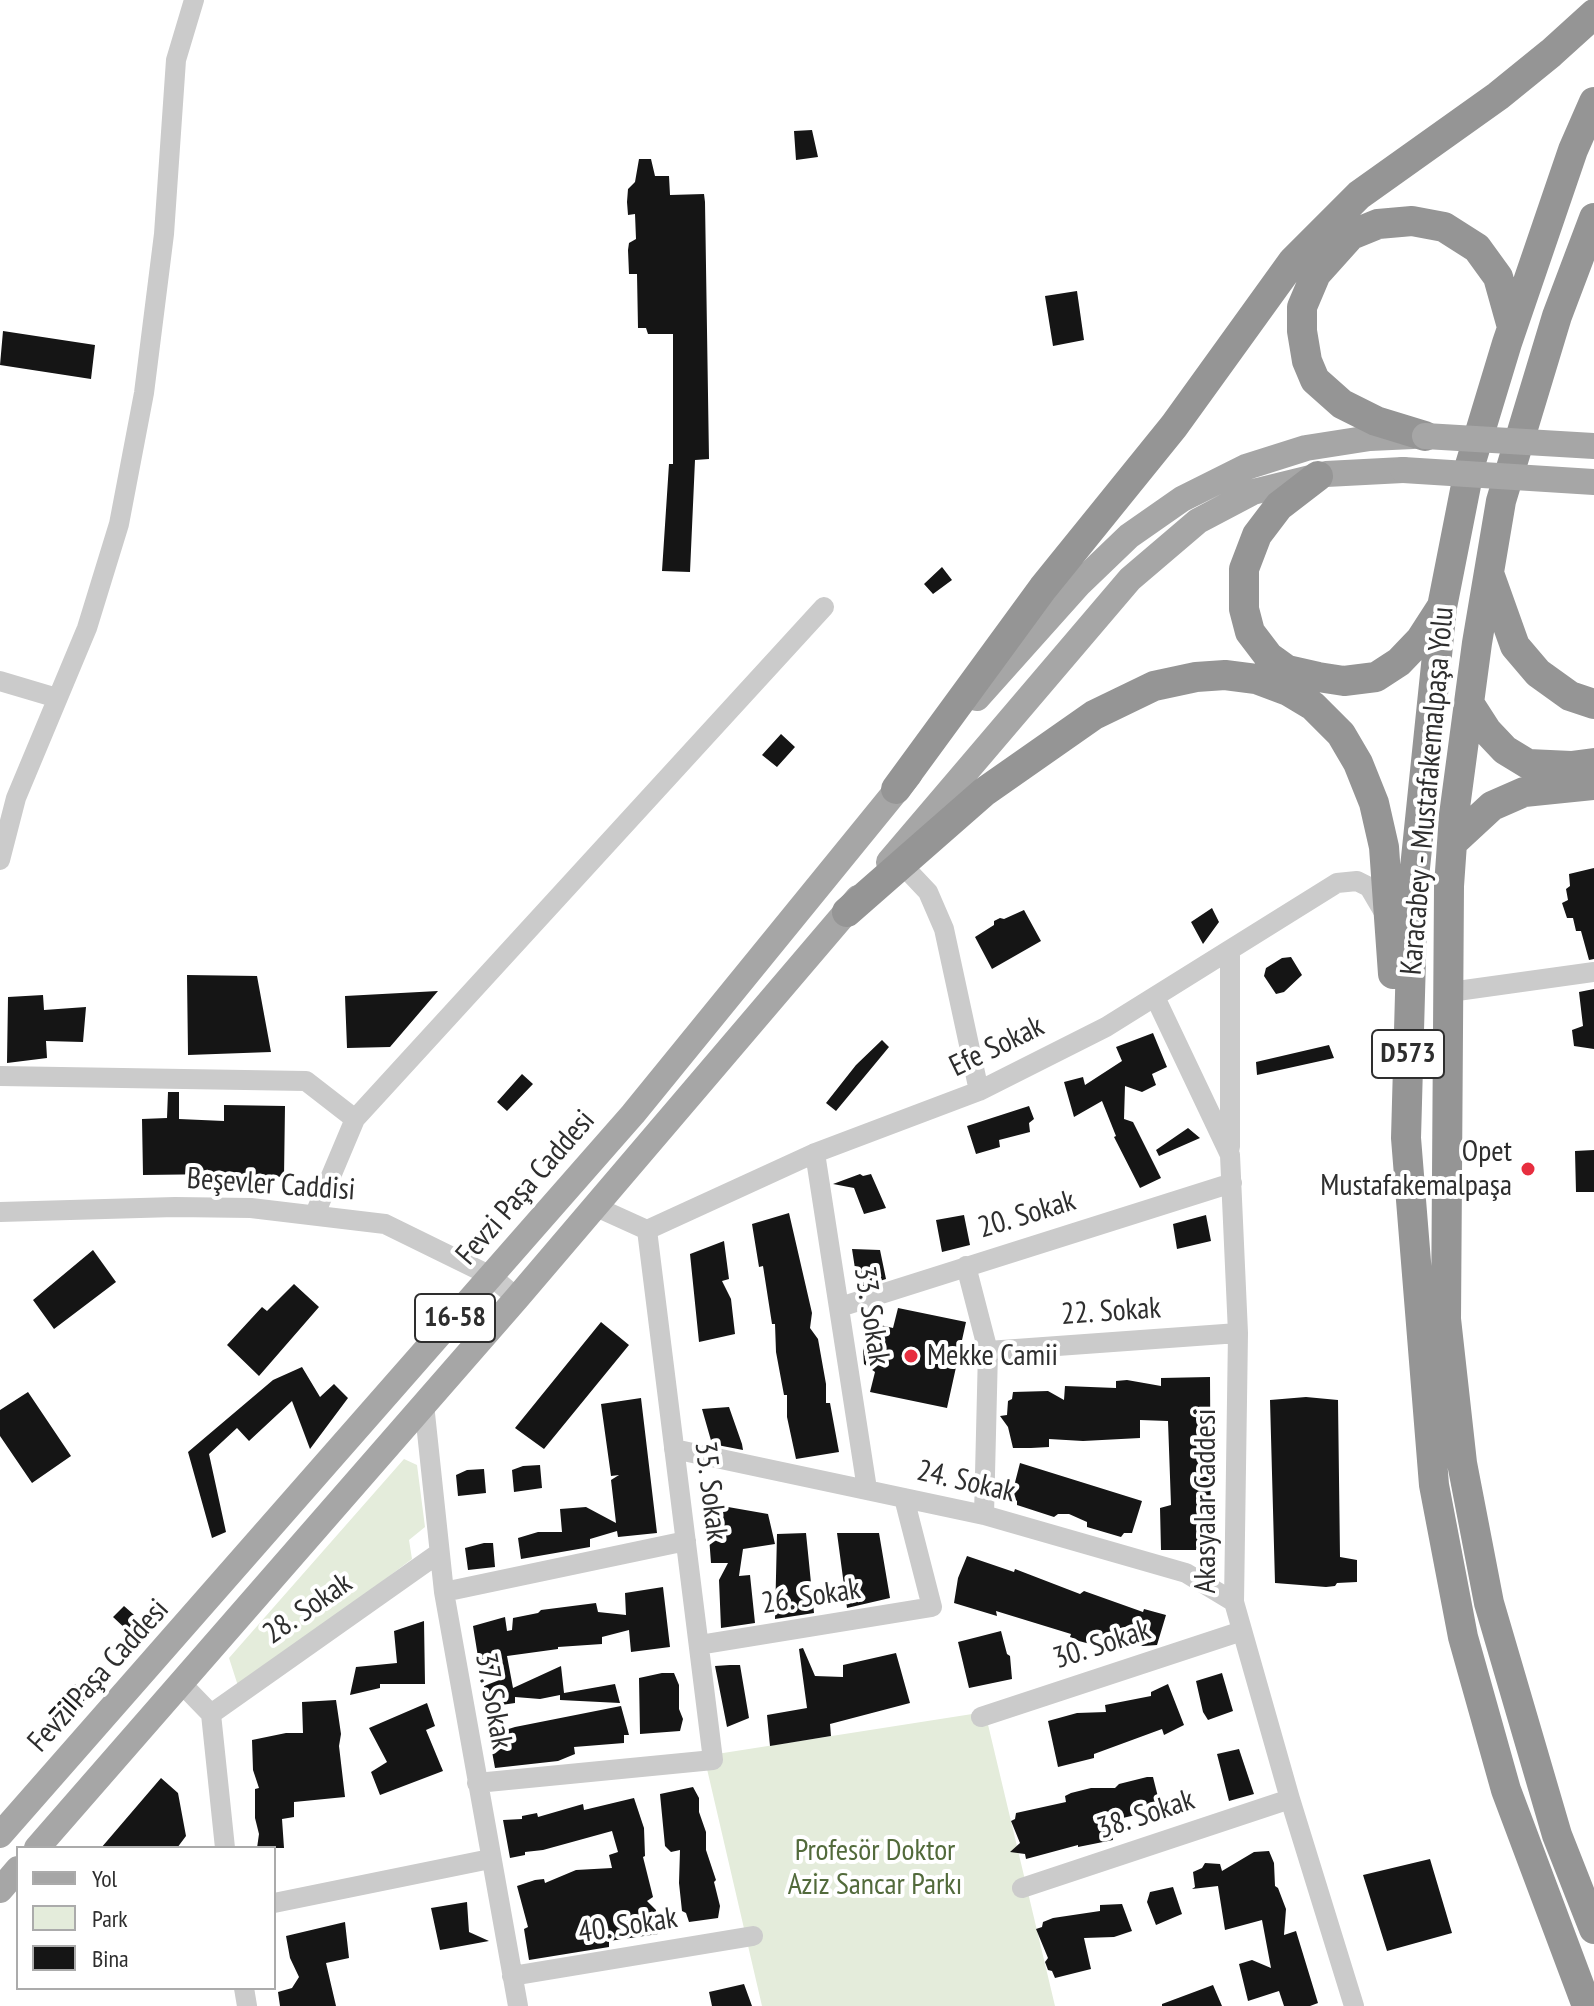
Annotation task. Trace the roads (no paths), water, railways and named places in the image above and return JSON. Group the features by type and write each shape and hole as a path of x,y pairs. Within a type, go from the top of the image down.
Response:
{"highway":[{"path":"896,789 1043,588 1174,426 1293,261 1359,195 1498,96 1594,14"},
{"name":"Karacabey - Mustafakemalpaşa Yolu","path":"1587,2006 1506,1790 1463,1637 1434,1485 1406,1138 1413,887 1442,607 1470,465 1512,327 1573,150 1594,102"},
{"name":"Karacabey - Mustafakemalpaşa Yolu","path":"1594,218 1583,267 1557,316 1501,501 1469,703 1449,886 1446,1319 1462,1463 1489,1603 1557,1835 1594,1929"},
{"path":"1425,436 1376,421 1342,404 1315,380 1307,361 1302,307 1316,274 1351,235 1378,224 1412,221 1444,227 1477,248 1498,277 1512,327"},
{"path":"1318,476 1279,506 1257,535 1244,569 1244,609 1250,632 1269,657 1287,670 1318,677 1344,681 1376,677 1399,662 1421,639 1442,607"},
{"path":"1490,575 1515,646 1538,673 1570,696 1594,704"},
{"path":"847,912 899,859 984,792 1094,715 1154,686 1196,677 1225,675 1256,679 1288,691 1313,706 1341,734 1358,763 1374,803 1384,847 1406,1138"},
{"path":"1469,703 1487,731 1505,750 1528,764 1571,766 1594,763"},
{"path":"1452,843 1492,806 1524,792 1594,785"}],"main road":[{"name":"Fevzi Paşa Caddesi","path":"0,1835 633,1114 896,789 1079,584 1129,536 1182,499 1246,467 1306,448 1370,438 1425,436 1594,446"},
{"path":"899,859 1130,579 1198,521 1253,492 1318,476 1403,470 1594,482"},
{"name":"Fevzi Paşa Caddesi","path":"39,1846 517,1298 847,912"},
{"path":"0,1890 16,1871"}],"street":[{"path":"0,860 16,798 87,628 119,524 144,393 164,234 176,60 194,0"},
{"path":"315,1214 355,1119 824,607"},
{"path":"0,681 57,698"},
{"path":"899,859 928,892 944,929 979,1091"},
{"name":"Efe Sokak","path":"647,1230 815,1153 979,1091 1106,1027 1337,883 1357,881 1369,887 1390,922"},
{"path":"1230,951 1230,1155"},
{"path":"1450,992 1594,972"},
{"name":"Akasyalar Caddesi","path":"1155,997 1230,1155 1238,1333 1234,1602 1351,2005"},
{"path":"0,1076 306,1081 355,1119"},
{"name":"33. Sokak","path":"815,1153 867,1489"},
{"name":"20. Sokak","path":"840,1307 1232,1183"},
{"path":"594,1206 647,1230"},
{"name":"Beşevler Caddisi","path":"0,1212 251,1208 385,1224 491,1276 517,1298"},
{"name":"35. Sokak","path":"477,1783 713,1760 647,1230"},
{"path":"966,1266 988,1351 984,1515"},
{"name":"22. Sokak","path":"988,1351 1238,1333"},
{"name":"37. Sokak","path":"424,1404 444,1592 518,2006"},
{"name":"24. Sokak","path":"674,1449 984,1515 1186,1573 1234,1602"},
{"name":"26. Sokak","path":"699,1645 932,1607 904,1498"},
{"path":"444,1592 686,1541"},
{"name":"28. Sokak","path":"211,1714 439,1553"},
{"name":"30. Sokak","path":"981,1717 1242,1631"},
{"path":"180,1682 211,1714 225,1846"},
{"name":"38. Sokak","path":"1022,1888 1290,1799"},
{"path":"276,1903 490,1859"},
{"name":"40. Sokak","path":"512,1976 753,1936"}],"place":[{"name":"Opet Mustafakemalpaşa","path":"1528,1169"},
{"name":"Mekke Camii","path":"911,1356"}],"park label":[{"name":"Profesör Doktor Aziz Sancar Parkı","path":"875,1868"}]}
